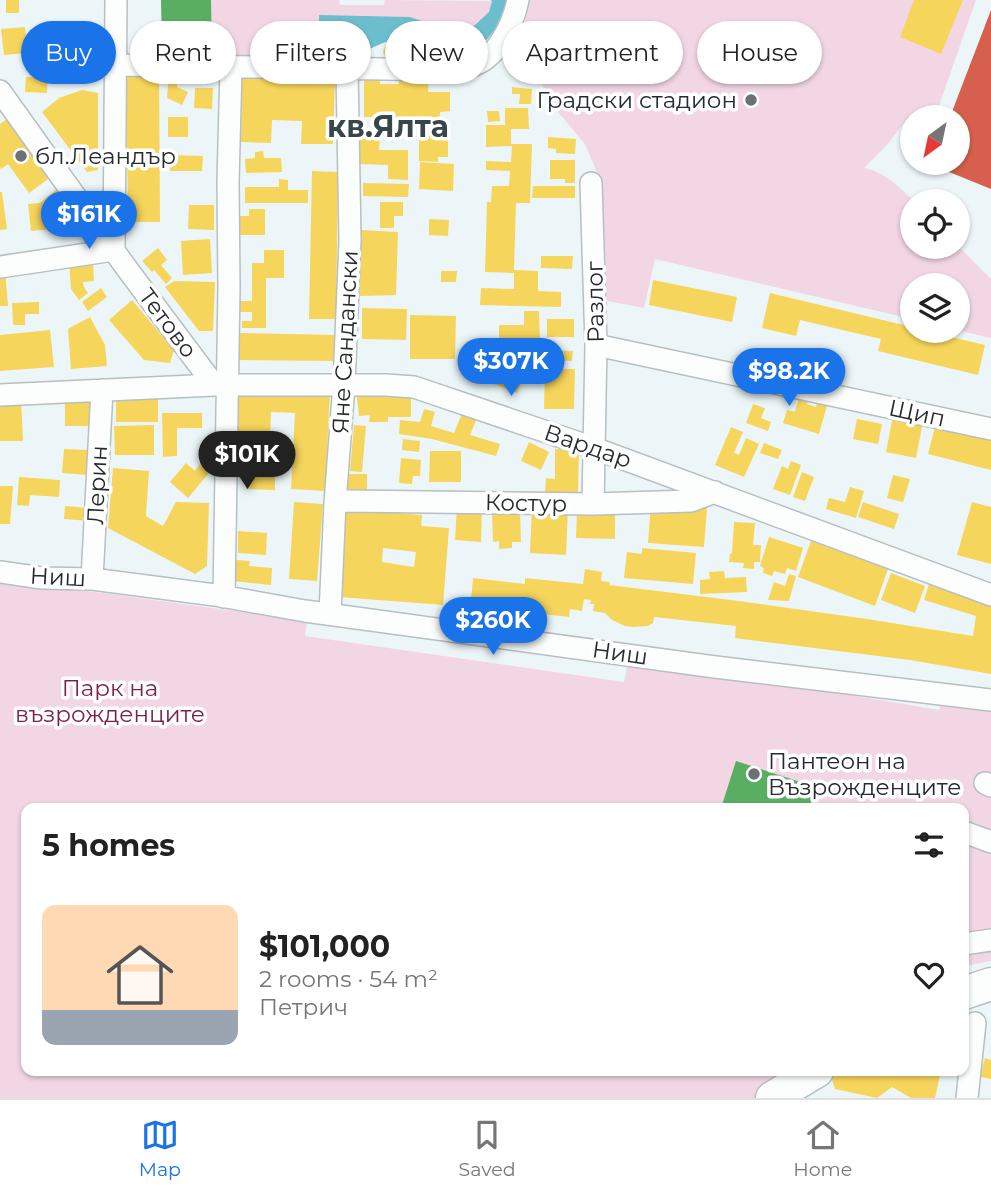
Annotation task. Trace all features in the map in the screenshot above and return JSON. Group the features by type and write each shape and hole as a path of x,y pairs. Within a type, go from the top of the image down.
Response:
{"main road":[{"path":"969,991 991,984"}],"street":[{"path":"0,267 114,250 116,0"},
{"path":"371,69 449,70 474,66 490,54 505,35 514,18 518,0"},
{"path":"117,65 130,65"},
{"path":"224,597 221,385 229,287 231,84"},
{"name":"Яне Сандански","path":"330,614 350,240 347,84"},
{"name":"Тетово","path":"0,91 114,250 221,385"},
{"name":"Разлог","path":"591,183 596,345 593,504"},
{"name":"Щип","path":"596,345 991,429"},
{"name":"Вардар","path":"0,395 221,385 386,384 414,387 594,448 991,595"},
{"name":"Лерин","path":"92,579 102,390"},
{"name":"Костур","path":"335,503 593,504 691,501 715,492"},
{"name":"Ниш","path":"0,572 42,578 92,579 715,667 991,700"},
{"path":"969,833 991,842"},
{"path":"969,943 991,940"},
{"path":"967,1098 975,1023"}],"green space":[{"path":"211,0 339,0 340,5 384,5 385,0 492,1 489,12 479,21 320,16 320,21 250,21 250,57 236,57 236,21 211,21"},
{"path":"527,0 976,0 939,105 900,105 900,128 864,168 885,177 901,189 900,259 970,258 991,279 991,338 970,333 970,273 900,273 900,316 655,259 644,308 607,301 602,184 585,144 548,100 542,84 683,84 683,21 525,21"},
{"name":"Парк на възрожденците","path":"0,579 307,621 305,636 624,682 629,658 939,710 943,698 991,708 991,961 969,965 969,803 21,803 21,1076 799,1076 764,1098 0,1098"}],"water":[{"path":"490,0 509,0 500,21 488,38 488,21 479,21 489,12"},
{"path":"319,15 410,17 422,21 385,21 385,43 371,48 371,21 319,21"}],"building: Homes":[{"path":"6,0 19,0 19,13 6,13"},
{"path":"914,0 963,0 941,54 900,37"},
{"path":"21,27 21,53 4,55 1,29"},
{"path":"126,69 130,69 130,84 159,84 160,222 128,222"},
{"path":"242,75 250,75 250,84 335,84 333,144 301,144 302,121 272,120 271,143 241,142"},
{"path":"371,76 380,77 380,84 428,84 428,92 450,92 450,111 440,112 439,128 448,128 448,157 438,157 438,162 419,161 419,128 410,128 410,118 364,117 364,84 371,84"},
{"path":"26,84 47,84 47,93 25,92"},
{"path":"168,84 177,84 177,87 188,92 182,105 167,98"},
{"path":"512,87 532,89 531,104 519,104 520,94 512,94"},
{"path":"195,88 213,88 212,109 194,108"},
{"path":"82,90 98,93 98,170 87,172 42,112 59,98"},
{"path":"505,108 528,108 529,129 511,129 511,144 532,144 530,203 516,203 514,270 538,271 538,291 561,292 561,307 480,305 481,288 514,289 514,273 485,272 487,202 491,202 492,186 509,186 510,171 486,170 486,161 511,162 512,146 486,147 486,125 505,125"},
{"path":"487,111 499,111 500,121 488,122"},
{"path":"168,117 188,117 188,137 168,137"},
{"name":"бл.Леандър","path":"7,119 55,174 29,193 8,164 1,169 0,167 0,124"},
{"path":"360,136 380,137 379,150 408,150 408,180 388,179 388,165 360,164"},
{"path":"548,137 576,139 575,154 556,153 556,149 548,148"},
{"path":"263,151 264,158 281,158 282,172 246,173 245,159 255,158 255,152"},
{"path":"170,155 203,156 202,171 170,171"},
{"path":"550,160 575,160 575,183 565,183 565,179 550,179"},
{"path":"420,162 454,164 453,191 419,189"},
{"path":"312,171 338,172 336,319 309,319"},
{"path":"279,179 288,180 288,190 308,190 308,203 245,203 245,187 279,187"},
{"path":"363,183 409,184 408,197 363,196"},
{"path":"62,185 82,210 76,227 31,231 28,204 40,203"},
{"path":"533,186 575,186 575,198 532,198"},
{"path":"0,192 7,229 0,230"},
{"path":"380,202 403,202 403,216 394,216 394,228 380,228"},
{"path":"189,205 214,205 214,230 188,229"},
{"path":"249,209 265,209 265,235 238,235 238,216 249,216"},
{"path":"429,219 449,220 448,236 429,235"},
{"path":"361,230 398,232 396,295 360,296"},
{"path":"210,239 212,273 183,275 181,241"},
{"path":"158,248 167,260 161,265 172,278 166,284 142,261"},
{"path":"264,250 284,250 284,278 266,278 266,328 242,328 242,321 252,321 252,312 239,312 238,301 252,301 252,263 264,263"},
{"path":"541,256 573,256 572,269 541,268"},
{"path":"93,260 94,281 83,282 88,293 79,300 71,289 69,262"},
{"path":"5,269 8,306 0,306 0,270"},
{"path":"441,271 457,271 456,282 441,282"},
{"path":"653,280 737,297 732,322 649,305"},
{"path":"174,281 215,282 213,331 199,331 165,287"},
{"path":"101,288 107,297 88,311 82,302"},
{"path":"770,293 900,324 900,343 970,341 985,345 978,375 878,351 881,339 800,320 796,336 762,328"},
{"path":"132,300 174,350 170,363 144,360 109,320"},
{"path":"39,302 39,314 25,314 25,325 13,325 12,303"},
{"path":"362,308 407,309 406,340 362,339"},
{"path":"524,311 539,311 543,356 529,356 529,338 499,338 499,325 524,325"},
{"path":"410,315 456,316 455,359 410,359"},
{"path":"90,317 105,345 107,366 71,369 68,329"},
{"path":"547,319 574,319 574,337 547,337"},
{"path":"50,330 54,367 0,371 0,335"},
{"path":"238,333 335,335 335,361 238,360"},
{"path":"499,338 498,368 523,378 517,393 484,380 484,339"},
{"path":"546,350 573,351 572,361 546,360"},
{"path":"545,369 575,369 574,409 544,409"},
{"path":"237,387 330,392 325,491 291,489 295,413 271,412 270,438 235,436"},
{"path":"800,394 809,397 807,404 816,407 818,399 828,402 819,434 783,423 787,410 795,412"},
{"path":"116,395 158,395 158,422 116,422"},
{"path":"411,395 411,417 388,417 388,422 369,422 370,415 359,416 357,397"},
{"path":"92,396 93,426 65,426 65,397"},
{"path":"21,397 23,441 0,441 0,400"},
{"path":"753,404 765,408 761,418 771,422 768,431 746,423"},
{"path":"424,409 435,412 431,426 454,433 463,411 477,418 470,435 500,444 496,456 432,439 399,434 400,420 420,422"},
{"path":"162,413 202,413 202,428 177,428 177,456 163,457"},
{"path":"893,416 923,422 916,458 886,452"},
{"path":"857,419 882,424 878,444 853,439"},
{"path":"937,419 991,433 991,470 928,454"},
{"path":"154,425 154,455 115,455 114,426"},
{"path":"354,425 366,426 362,472 350,471"},
{"path":"731,427 743,432 734,453 739,455 746,438 759,444 744,477 715,465"},
{"path":"403,439 420,441 419,452 402,450"},
{"path":"529,442 549,452 541,470 521,461"},
{"path":"764,443 782,450 778,459 760,453"},
{"path":"64,449 90,450 88,475 62,473"},
{"path":"555,449 579,450 578,492 545,492 546,478 555,479"},
{"path":"430,451 461,451 461,482 429,482"},
{"path":"401,458 421,460 420,476 413,476 412,484 399,483"},
{"path":"791,461 801,465 790,495 773,489 782,466 788,469"},
{"path":"186,463 195,471 200,464 209,473 188,498 170,482"},
{"path":"255,463 275,464 275,490 246,489 246,474 255,475"},
{"path":"113,468 149,471 146,516 163,526 176,502 209,503 207,566 195,574 108,528"},
{"path":"802,472 814,477 805,501 793,497"},
{"path":"347,474 367,474 367,494 347,494"},
{"path":"893,475 910,479 903,502 887,498"},
{"path":"19,477 60,480 59,497 30,495 29,506 17,505"},
{"path":"0,486 13,486 10,524 0,524"},
{"path":"850,487 864,491 856,518 826,509 829,498 845,502"},
{"path":"294,502 323,504 317,581 289,579"},
{"path":"863,502 899,514 894,529 858,517"},
{"path":"972,502 991,507 991,564 957,555"},
{"path":"651,504 707,508 704,547 648,543"},
{"path":"65,506 90,508 89,521 64,519"},
{"path":"532,506 568,508 566,555 530,553"},
{"path":"457,507 482,508 481,542 455,540"},
{"path":"345,509 422,515 421,526 449,528 443,605 339,597","holes":["383,548 416,552 414,567 382,562"]},
{"path":"577,511 615,512 615,539 576,538"},
{"path":"520,512 521,542 512,542 512,548 499,549 499,541 493,542 492,513"},
{"path":"734,522 755,523 753,545 761,545 760,562 754,562 754,569 743,568 744,563 729,562"},
{"path":"238,531 267,533 266,555 238,553"},
{"path":"769,537 803,548 796,571 787,568 785,574 774,571 772,576 763,573 764,568 760,566"},
{"path":"811,541 888,569 875,606 798,577"},
{"path":"642,548 696,553 693,584 624,578 627,552 642,554"},
{"path":"236,560 250,561 249,566 272,568 271,585 233,581"},
{"path":"585,569 602,572 601,581 610,582 609,585 739,601 973,636 976,616 924,600 929,584 991,603 991,674 910,660 735,638 736,626 654,617 653,623 648,626 625,626 605,613 593,611 594,604 590,604 591,600 584,599 582,611 570,609 569,617 507,610 508,601 484,599 483,613 470,611 473,578 525,584 525,578 583,584"},
{"path":"724,571 725,578 746,577 747,592 700,594 700,580 710,579 709,572"},
{"path":"891,573 925,586 915,613 881,600"},
{"path":"789,574 796,576 789,601 768,600 774,582 785,586"},
{"path":"985,1058 991,1060 991,1079 980,1077"},
{"path":"940,1076 935,1098 911,1098 892,1087 877,1098 835,1089 831,1077"}],"building: Shops":[{"path":"991,10 991,189 957,175 970,175 970,105 955,105"}],"building: Public":[{"path":"161,0 211,0 211,21 161,21"},
{"name":"Пантеон на Възрожденците","path":"736,761 816,787 811,803 723,803"}],"place":[{"name":"Градски стадион","path":"751,100"},
{"name":"бл.Леандър","path":"21,156"},
{"name":"Пантеон на Възрожденците","path":"754,774"}],"district":[{"name":"кв.Ялта","path":"388,126"}]}
